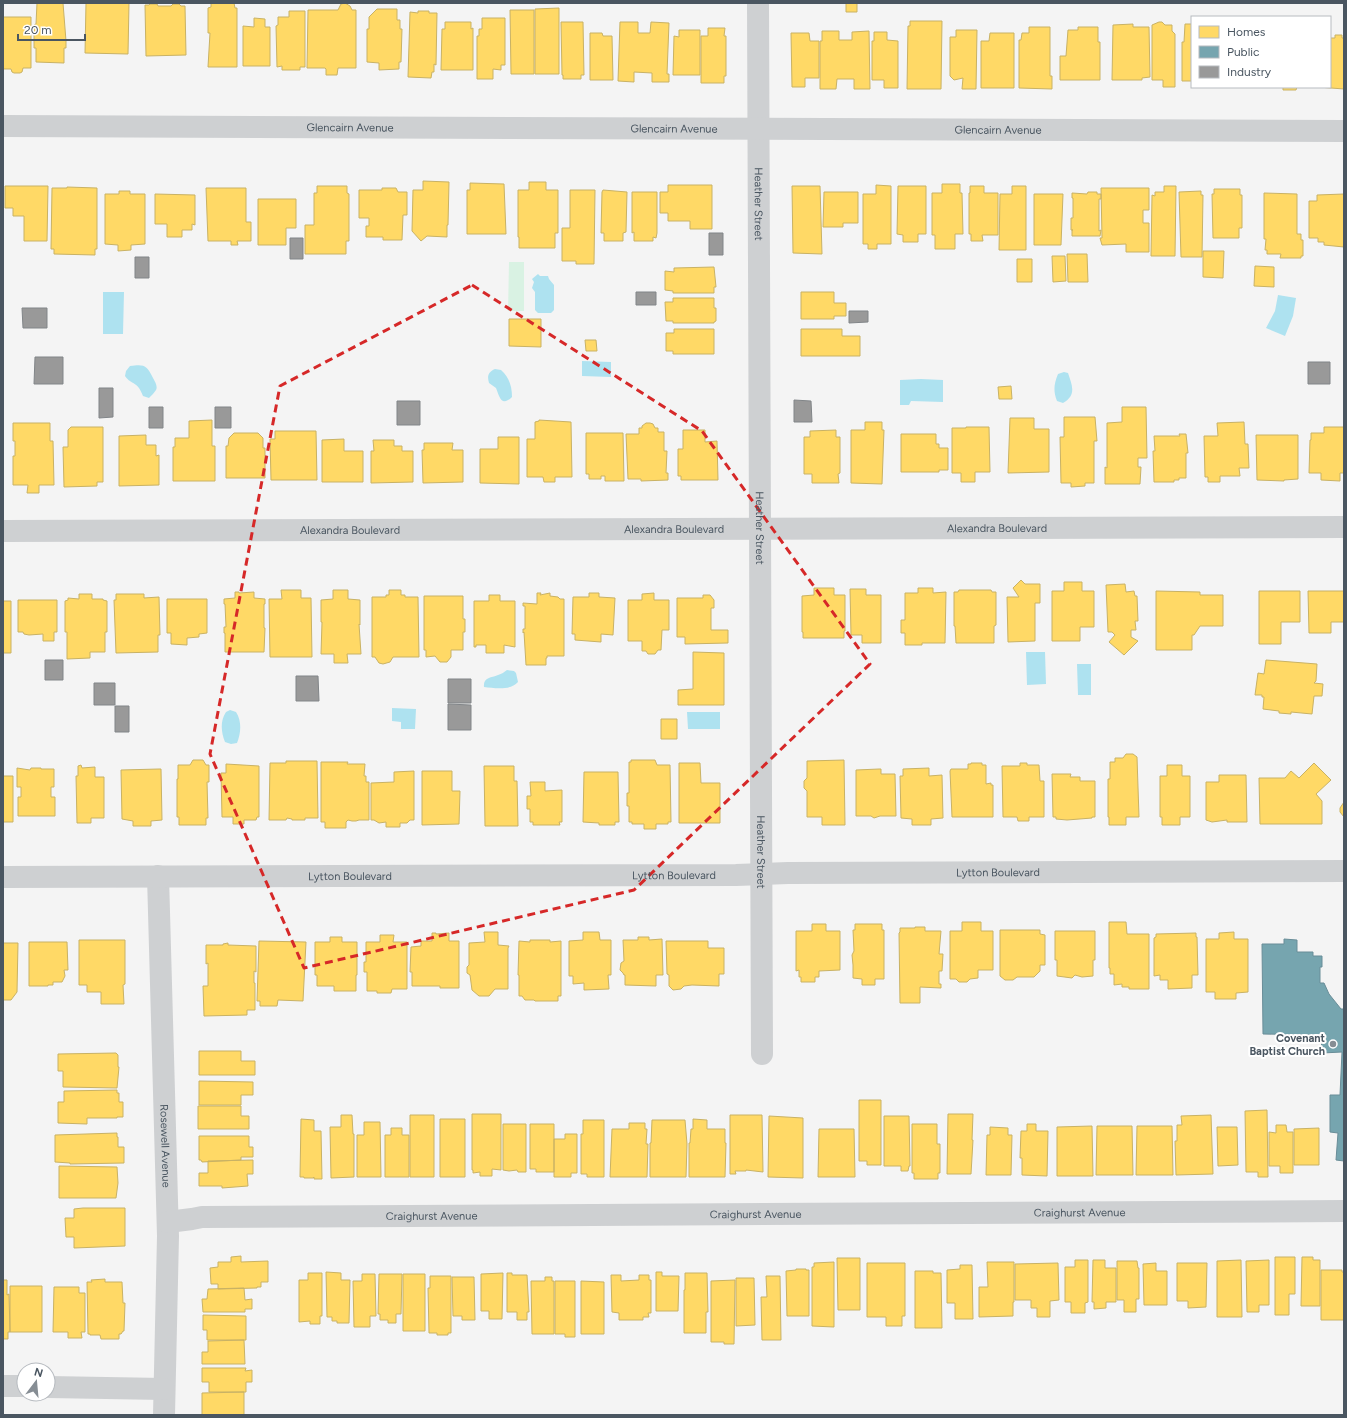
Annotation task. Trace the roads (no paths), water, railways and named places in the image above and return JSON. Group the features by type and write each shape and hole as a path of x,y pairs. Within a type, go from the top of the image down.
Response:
{"street":[{"name":"Heather Street","path":"758,3 762,1054"},
{"name":"Glencairn Avenue","path":"3,126 1344,131"},
{"name":"Alexandra Boulevard","path":"3,531 760,530 1344,527"},
{"name":"Lytton Boulevard","path":"3,877 720,875 761,873 1344,871"},
{"name":"Rosewell Avenue","path":"158,876 168,1222 164,1415"},
{"name":"Craighurst Avenue","path":"168,1222 192,1219 202,1216 1344,1211"},
{"path":"3,1386 16,1386"},
{"path":"56,1387 164,1389"}],"water":[{"path":"538,274 540,276 548,276 554,285 554,310 551,313 538,313 535,310 535,292 532,288 534,282 532,279"},
{"path":"103,292 124,292 123,334 103,334"},
{"path":"1278,295 1296,298 1293,316 1285,336 1266,328 1275,311"},
{"path":"582,361 611,362 611,377 582,376"},
{"path":"142,365 147,368 151,374 157,387 149,398 143,396 137,385 125,376 126,371 130,366"},
{"path":"495,369 501,370 504,373 511,385 512,397 508,400 503,401 499,397 496,388 489,383 489,374"},
{"path":"1064,372 1068,373 1072,393 1063,403 1057,401 1054,388 1058,374"},
{"path":"900,380 943,380 943,402 911,401 909,405 900,405"},
{"path":"1026,652 1045,652 1046,684 1027,685"},
{"path":"1077,664 1091,664 1091,695 1078,695"},
{"path":"507,670 514,671 516,673 518,682 515,685 506,688 484,687 485,681 490,677 501,674"},
{"path":"392,708 416,709 415,729 401,729 401,722 392,721"},
{"path":"230,710 236,712 240,727 237,743 231,744 225,742 222,727 224,715"},
{"path":"687,712 720,712 720,729 688,729"}],"place":[{"name":"Covenant Baptist Church","path":"1333,1044"}]}
